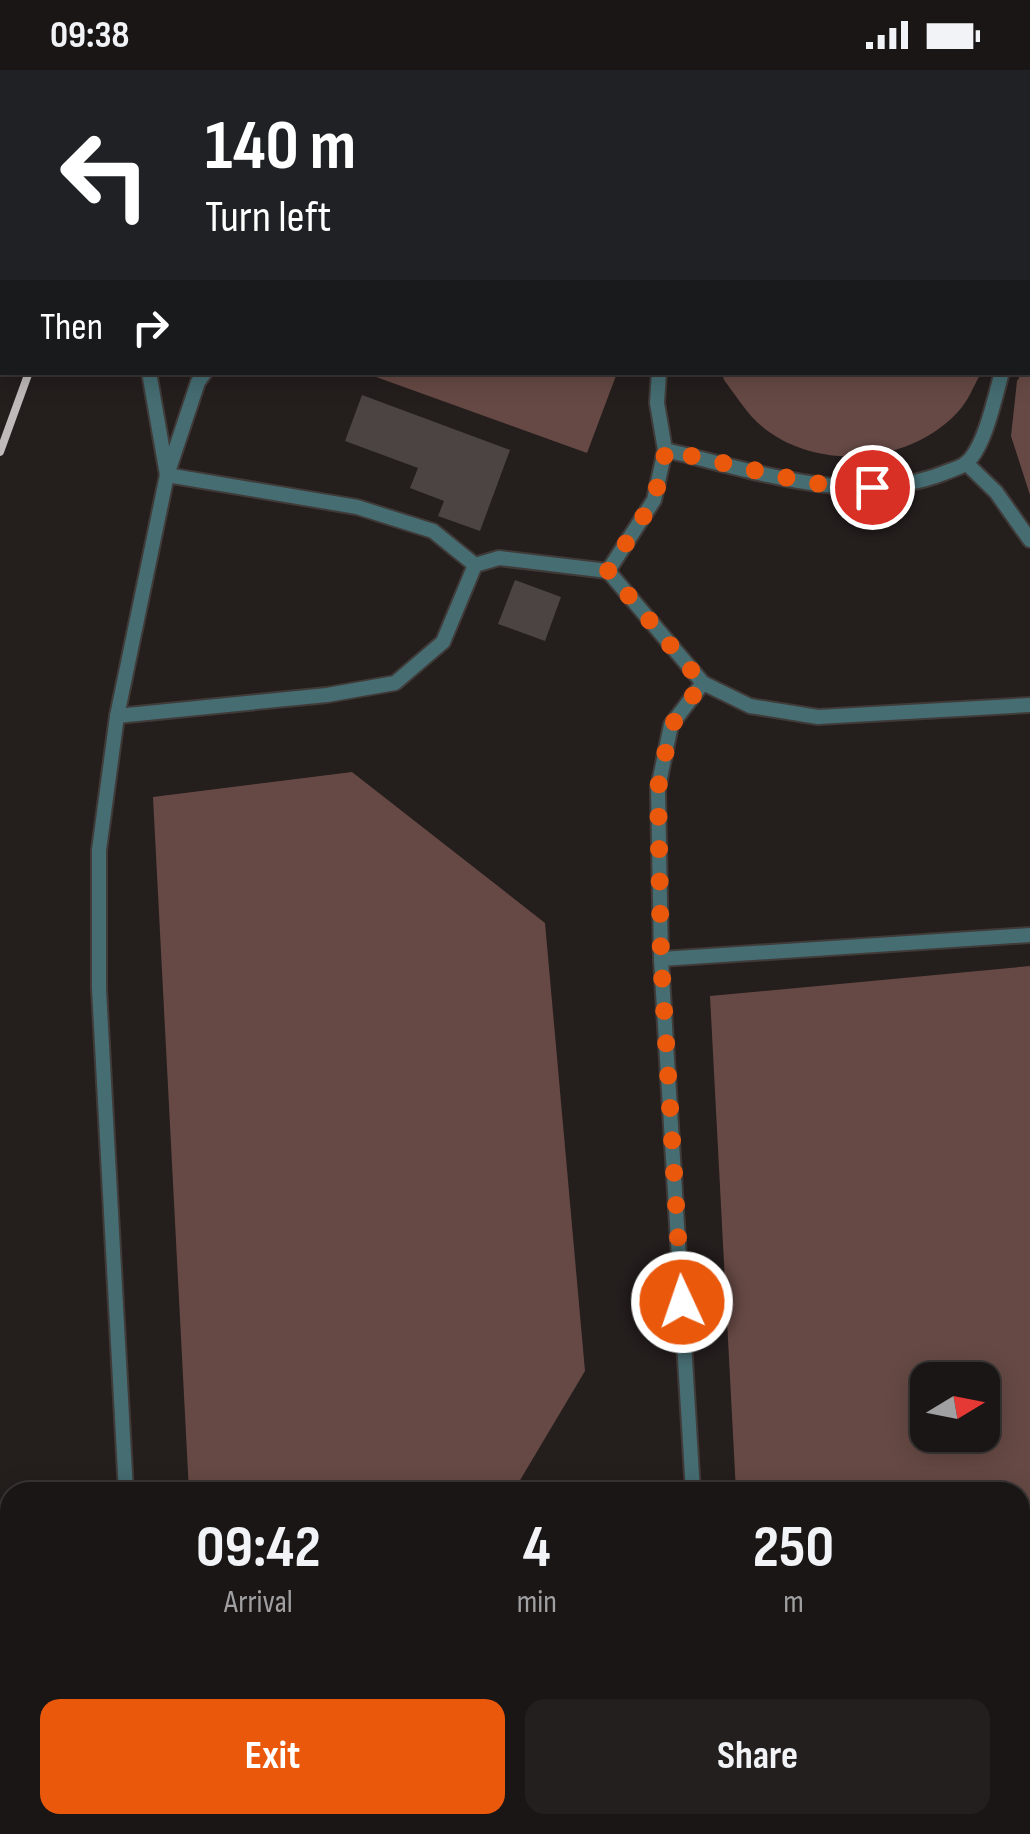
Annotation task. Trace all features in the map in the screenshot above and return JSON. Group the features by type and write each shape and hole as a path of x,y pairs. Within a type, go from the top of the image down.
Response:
{"lane":[{"path":"150,375 167,476"},
{"path":"125,1482 99,989 99,850 117,716 167,476 203,375"},
{"path":"608,571 654,500 666,450 657,403 659,375"},
{"path":"666,450 810,483 872,487 928,479 966,464 984,431 1001,375"},
{"path":"966,464 996,492 1030,540"},
{"path":"167,476 357,507 434,530 476,564"},
{"path":"476,564 499,558 608,571 702,683 750,706 818,717 1030,706"},
{"path":"117,716 327,695 395,683 444,642 476,564"},
{"path":"692,1482 661,959 658,788 671,726 702,683"},
{"path":"661,959 1030,934"}],"shaded area":[{"path":"371,375 616,375 587,453"},
{"path":"723,375 980,375 965,403 942,426 892,451 863,456 835,456 781,439 753,418"},
{"path":"1021,375 1030,375 1030,495 1011,436"},
{"path":"352,772 545,923 585,1371 519,1482 188,1482 153,797"},
{"path":"1030,966 1030,1482 735,1482 710,996"}],"building":[{"path":"362,395 510,450 480,531 438,516 444,501 410,488 418,468 345,441"},
{"path":"515,580 561,597 545,641 498,624"}],"railway":[{"path":"0,452 28,375"}],"route":[{"path":"682,1302 661,959 658,788 671,726 702,683 608,571 654,500 666,450 810,483 872,487"}]}
